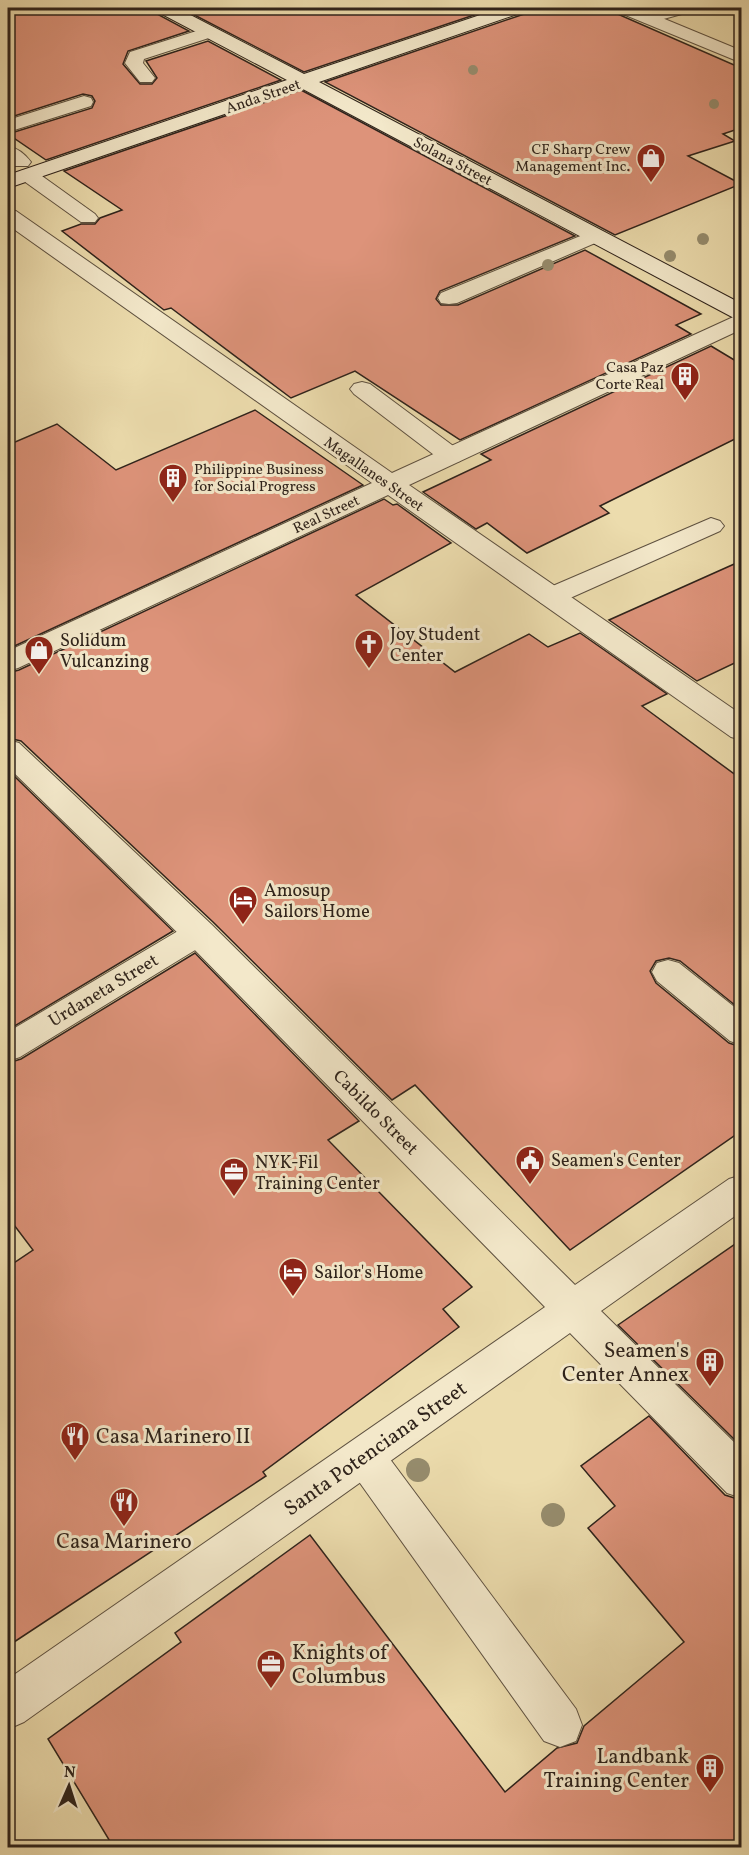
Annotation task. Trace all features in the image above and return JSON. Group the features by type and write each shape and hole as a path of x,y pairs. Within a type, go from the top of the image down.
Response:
{"street":[{"name":"Solana Street","path":"164,8 741,313"},
{"name":"Anda Street","path":"8,182 19,163 304,82 517,8"},
{"path":"624,8 741,58"},
{"name":"Magallanes Street","path":"8,216 741,730"},
{"name":"Real Street","path":"8,662 741,320"},
{"name":"Cabildo Street","path":"8,750 199,933 741,1479"},
{"name":"Santa Potenciana Street","path":"8,1706 741,1190"}],"lane":[{"path":"649,18 683,8"},
{"path":"146,78 134,63 136,56 209,32"},
{"path":"8,126 84,102"},
{"path":"19,163 88,218"},
{"path":"449,298 595,236"},
{"path":"362,389 451,456"},
{"path":"550,597 711,525"},
{"name":"Urdaneta Street","path":"8,1048 199,933"},
{"path":"668,972 741,1032"},
{"path":"364,1456 560,1725"}],"building":[{"path":"8,8 153,8 157,14 189,31 128,51 123,64 140,84 152,84 157,78 146,61 208,41 281,80 46,160 8,134 92,108 95,101 92,96 83,94 8,118"},
{"path":"181,8 495,8 304,72"},
{"path":"528,8 604,8 741,68 741,128 723,134 735,141 688,156 741,184 615,235 325,82 524,14"},
{"path":"301,90 575,236 440,291 436,299 441,305 458,305 585,250 701,314 676,325 691,334 460,440 355,371 291,398 171,308 164,310 62,231 81,224 95,224 100,218 122,210 64,171"},
{"path":"711,346 741,364 741,436 600,506 609,513 527,553 487,523 476,529 423,492 491,460 481,454"},
{"path":"255,410 363,485 8,649 8,445 57,424 116,470"},
{"path":"384,499 393,505 397,504 451,543 356,595 455,672 529,634 548,647 580,633 667,694 642,706 741,779 741,1010 680,961 669,958 656,961 650,971 656,983 729,1043 741,1047 741,1131 570,1250 415,1085 392,1100 213,922 21,741 8,738 8,673 19,670"},
{"path":"741,561 741,660 697,681 609,620"},
{"path":"8,770 173,931 8,1030"},
{"path":"195,953 359,1121 328,1140 472,1287 443,1309 459,1327 263,1472 266,1476 8,1646 8,1267 33,1250 8,1217 8,1063 21,1059"},
{"name":"Seamen's Center Annex","path":"741,1240 741,1446 618,1325"},
{"name":"Knights of Columbus","path":"649,1416 725,1495 741,1500 741,1848 114,1848 48,1739 181,1642 175,1633 310,1535 505,1792 557,1748 577,1743 584,1726 684,1642 588,1528 615,1506 581,1466"}],"place":[{"name":"CF Sharp Crew Management Inc.","path":"651,184"},
{"name":"Casa Paz Corte Real","path":"685,402"},
{"name":"Philippine Business for Social Progress","path":"173,504"},
{"name":"Joy Student Center","path":"369,670"},
{"name":"Solidum Vulcanzing","path":"39,676"},
{"name":"Amosup Sailors Home","path":"243,926"},
{"name":"Seamen's Center","path":"530,1186"},
{"name":"NYK-Fil Training Center","path":"234,1198"},
{"name":"Sailor's Home","path":"293,1298"},
{"name":"Seamen's Center Annex","path":"710,1388"},
{"name":"Casa Marinero II","path":"75,1462"},
{"name":"Casa Marinero","path":"124,1528"},
{"name":"Knights of Columbus","path":"271,1690"},
{"name":"Landbank Training Center","path":"710,1794"}]}
